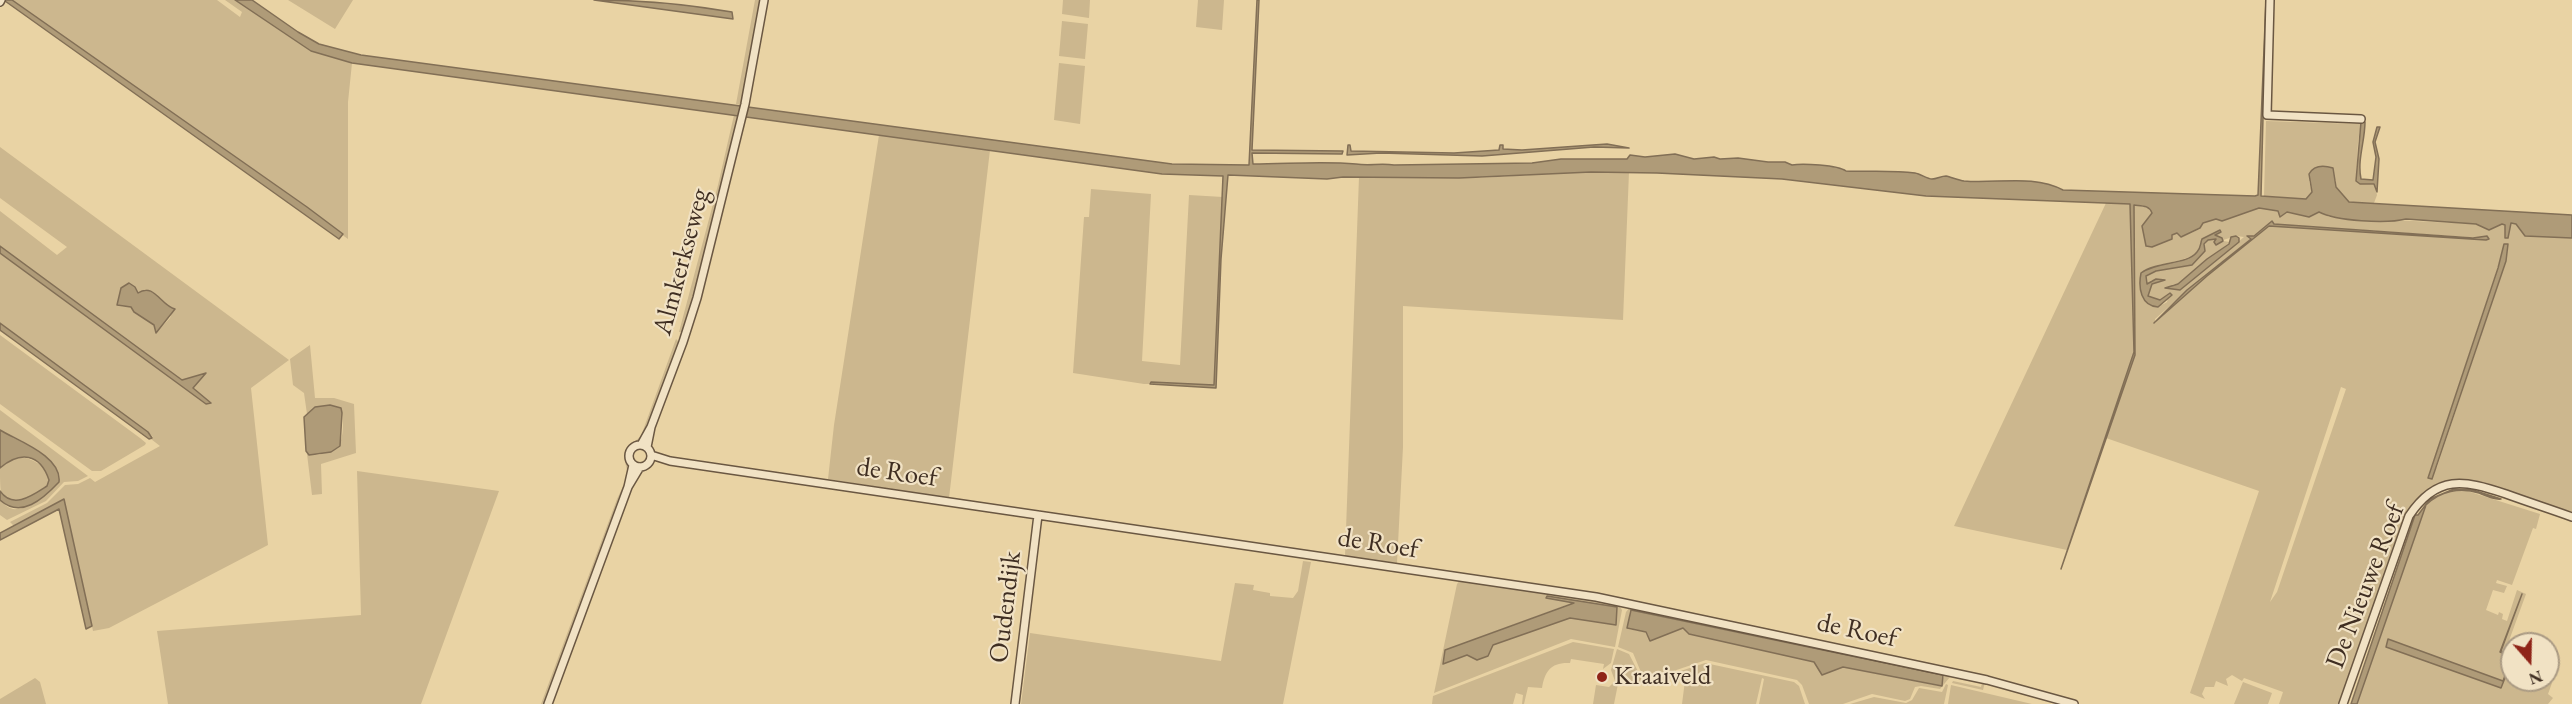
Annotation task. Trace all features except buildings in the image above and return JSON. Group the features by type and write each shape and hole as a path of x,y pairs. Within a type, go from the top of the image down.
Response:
{"street":[{"name":"Almkerkseweg","path":"644,446 684,342 697,298 742,118 764,0"},
{"path":"2270,0 2267,115 2361,119"},
{"path":"644,446 651,458 646,466 636,466 629,458 630,450 644,446"},
{"name":"de Roef","path":"651,458 1596,597 1977,678 2025,689 2074,704"},
{"path":"548,704 636,466"},
{"name":"De Nieuwe Roef","path":"2343,704 2409,516 2418,502 2427,494 2449,484 2473,483 2572,517"},
{"name":"Oudendijk","path":"1015,704 1038,516"}],"shaded area":[{"path":"6,0 12,0 343,234 339,239"},
{"path":"12,0 217,0 240,17 242,12 225,0 235,0 311,51 352,63 348,102 348,239"},
{"path":"235,0 252,0 319,44 361,55 1172,164 1249,165 1257,0 1259,0 1252,150 1343,151 1342,154 1252,153 1253,164 1532,163 1561,159 1627,159 1630,155 1645,157 1675,154 1694,159 1738,158 1785,162 1792,165 1820,165 1846,171 1906,172 1932,179 1946,176 1976,182 2039,182 2063,190 2255,196 2258,195 2266,0 2261,196 2306,199 2312,192 2309,174 2316,167 2326,166 2333,168 2336,187 2349,202 2572,215 2572,238 2525,236 2516,224 2511,223 2508,238 2505,238 2505,225 2502,224 2489,230 2476,224 2406,219 2361,221 2337,218 2319,212 2309,217 2287,212 2280,217 2278,211 2259,208 2222,221 2216,219 2203,223 2200,228 2181,237 2177,233 2172,235 2172,239 2152,247 2146,246 2142,226 2152,213 2151,210 2134,205 2135,355 2061,569 2134,352 2130,204 1926,196 1782,179 1657,173 1591,172 1459,178 1343,177 1327,179 1228,175 1221,259 1216,388 1150,384 1151,382 1214,385 1223,176 1162,174 352,63 311,51"},
{"path":"288,0 353,0 335,29"},
{"path":"594,0 698,7 732,12 733,19"},
{"path":"755,0 762,0 742,105 736,104"},
{"path":"1063,0 1090,0 1089,18 1062,14"},
{"path":"1198,0 1224,0 1222,30 1196,27"},
{"path":"1062,21 1088,24 1085,59 1059,56"},
{"path":"1059,63 1085,66 1080,124 1054,120"},
{"path":"734,115 739,115 704,262 684,332 679,332 718,185"},
{"path":"2266,121 2361,124 2356,181 2360,184 2375,185 2377,195 2374,203 2349,202 2336,187 2336,180 2309,181 2312,192 2306,199 2264,196"},
{"path":"2361,122 2365,122 2365,129 2360,165 2361,179 2373,180 2376,157 2373,142 2377,127 2380,127 2375,142 2379,159 2377,192 2374,184 2360,184 2356,181"},
{"path":"879,135 990,150 949,498 828,479 834,425"},
{"path":"1607,144 1629,148 1594,147 1482,156 1381,153 1347,155 1348,145 1351,151 1454,153 1499,150 1500,145 1503,145 1503,149 1522,150"},
{"path":"0,147 289,360 251,388 268,545 109,628 93,631 64,499 14,526 10,522 47,503 65,485 78,484 90,478 95,482 160,446 151,439 153,437 148,432 0,323 0,253 207,404 193,388 205,374 182,380 0,246 0,211 57,255 67,247 0,198","holes":["145,289 153,292 169,308 174,308 170,318 156,333 154,325 134,313 131,307 117,306"]},
{"path":"1582,172 1629,172 1623,320 1403,306 1403,447 1397,563 1345,556 1359,177 1479,178"},
{"path":"1091,189 1151,194 1142,361 1180,365 1189,195 1223,197 1214,386 1151,382 1144,384 1073,373 1084,217 1089,217"},
{"path":"2106,203 2130,204 2134,352 2067,550 1954,526"},
{"path":"2134,205 2148,207 2152,213 2142,226 2146,245 2177,233 2182,237 2200,229 2203,223 2216,218 2222,221 2259,208 2279,211 2279,214 2308,215 2319,212 2329,217 2476,224 2489,230 2502,224 2505,225 2505,237 2507,238 2510,223 2516,224 2525,236 2572,238 2572,512 2474,482 2435,486 2415,501 2407,512 2341,704 2279,704 2283,692 2244,678 2242,681 2232,675 2226,679 2228,686 2216,681 2214,687 2205,687 2202,694 2205,699 2190,693 2259,491 2106,438 2135,351","holes":["2272,222 2274,224 2486,240 2269,226 2207,276 2155,323 2155,319 2205,275 2251,239 2248,236 2253,236","2220,230 2214,235 2223,240 2236,236 2244,237 2180,290 2172,284 2178,284 2230,242 2223,241 2217,245 2217,239 2208,240 2192,265 2156,271 2146,276 2147,284 2152,280 2165,280 2152,284 2148,296 2160,300 2169,293 2167,302 2157,306 2143,298 2141,273 2156,266 2194,255 2200,250 2200,243","2508,244 2506,261 2437,467 2428,478 2501,257","2341,387 2346,389 2277,592 2270,602"]},
{"path":"2272,221 2274,224 2473,238 2487,236 2489,239 2269,226 2154,323 2187,290 2251,239 2247,236 2254,236"},
{"path":"2220,230 2221,232 2215,235 2223,241 2216,245 2214,242 2216,239 2208,240 2204,244 2205,251 2192,265 2156,271 2146,276 2147,284 2156,279 2165,280 2152,284 2148,296 2160,300 2170,293 2172,295 2158,307 2144,300 2140,284 2141,273 2155,266 2192,256 2199,249 2202,239"},
{"path":"2236,236 2239,242 2180,290 2165,288 2178,284 2229,244 2231,237"},
{"path":"2504,244 2508,244 2506,261 2432,479 2428,478 2498,268"},
{"path":"0,246 182,380 206,373 193,388 211,403 206,404 0,253"},
{"path":"129,283 138,293 149,290 175,309 156,333 154,325 134,312 131,307 117,305 121,288"},
{"path":"0,323 148,432 152,438 149,439 0,330"},
{"path":"0,335 140,438 146,443 145,445 101,471 92,471 0,404"},
{"path":"676,339 680,343 642,437 627,450 628,474 624,458 626,449 641,436"},
{"path":"310,345 315,398 334,398 354,404 356,453 321,464 322,494 312,495 307,454 319,455 338,448 343,423 341,408 319,407 307,414 304,393 293,385 290,359"},
{"path":"330,405 341,408 340,446 331,452 309,455 306,451 304,417 315,407"},
{"path":"0,410 88,476 78,481 64,482 46,501 7,520 0,515 0,500 12,509 23,508 48,493 59,478 58,472 22,441 0,430"},
{"path":"0,430 37,450 54,464 58,473 59,482 46,495 24,507 16,508 0,500 0,491 11,500 23,499 47,486 49,480 40,464 29,458 15,459 0,468"},
{"path":"17,456 41,465 48,474 49,480 47,486 17,501 5,498 1,492 0,468"},
{"path":"357,471 499,491 421,704 168,704 157,631 361,615"},
{"path":"627,478 544,704 541,704 617,499"},
{"path":"2454,489 2473,490 2501,499 2472,491 2458,490 2445,493"},
{"path":"2464,490 2540,514 2512,585 2497,580 2496,583 2507,586 2504,593 2493,590 2486,610 2498,615 2499,612 2503,614 2502,619 2507,621 2517,590 2526,594 2512,632 2500,632 2500,692 2549,692 2553,698 2548,704 2357,704 2422,513 2434,499 2451,492"},
{"path":"2442,494 2426,505 2357,704 2351,704 2415,515 2418,515 2430,499"},
{"path":"64,499 92,626 86,629 59,509 0,540 0,533"},
{"path":"1303,561 1311,562 1283,704 1021,704 1030,633 1221,661 1235,583 1254,585 1253,590 1270,593 1270,596 1293,598 1298,591"},
{"path":"1460,580 1618,604 1622,610 1615,647 1571,639 1434,693 1457,584","holes":["1575,602 1617,608 1616,625 1570,618 1493,645 1490,653 1477,660 1467,655 1443,664 1445,650"]},
{"path":"1547,596 1617,607 1616,625 1570,618 1493,645 1488,656 1477,660 1467,655 1443,664 1445,650 1574,603 1546,598"},
{"path":"1630,607 1985,682 1983,690 1952,683 1953,681 1981,687 1982,683 1950,677 1940,689 1915,687 1910,699 1905,701 1872,694 1843,704 1809,704 1802,685 1797,680 1706,660 1647,680 1643,677 1633,653 1618,647 1626,612","holes":["1630,610 1943,675 1940,686 1843,667 1822,675 1814,662 1689,634 1683,628 1650,641 1645,632 1628,629"]},
{"path":"1631,610 1943,675 1942,686 1843,667 1822,675 1814,662 1689,634 1683,628 1650,641 1646,632 1627,628"},
{"path":"2388,639 2500,680 2500,688 2386,647"},
{"path":"1573,642 1614,649 1611,663 1603,669 1604,664 1571,659 1570,663 1558,664 1547,672 1542,688 1528,687 1524,704 1522,704 1523,695 1516,693 1513,704 1432,704 1433,696"},
{"path":"1617,649 1629,654 1644,683 1705,663 1794,682 1799,686 1805,704 1759,704 1764,679 1762,678 1756,704 1682,704 1686,673 1647,686 1619,679 1614,704 1593,704 1596,685 1609,687 1615,681 1611,670"},
{"path":"35,678 40,682 46,704 0,704 0,699"},
{"path":"2243,682 2272,693 2268,704 2234,704"},
{"path":"1946,684 1948,685 1944,704 1850,704 1874,697 1906,703 1912,700 1919,688 1942,692"},
{"path":"1951,685 2032,704 1948,704"}],"place":[{"name":"Kraaiveld","path":"1602,677"}]}
